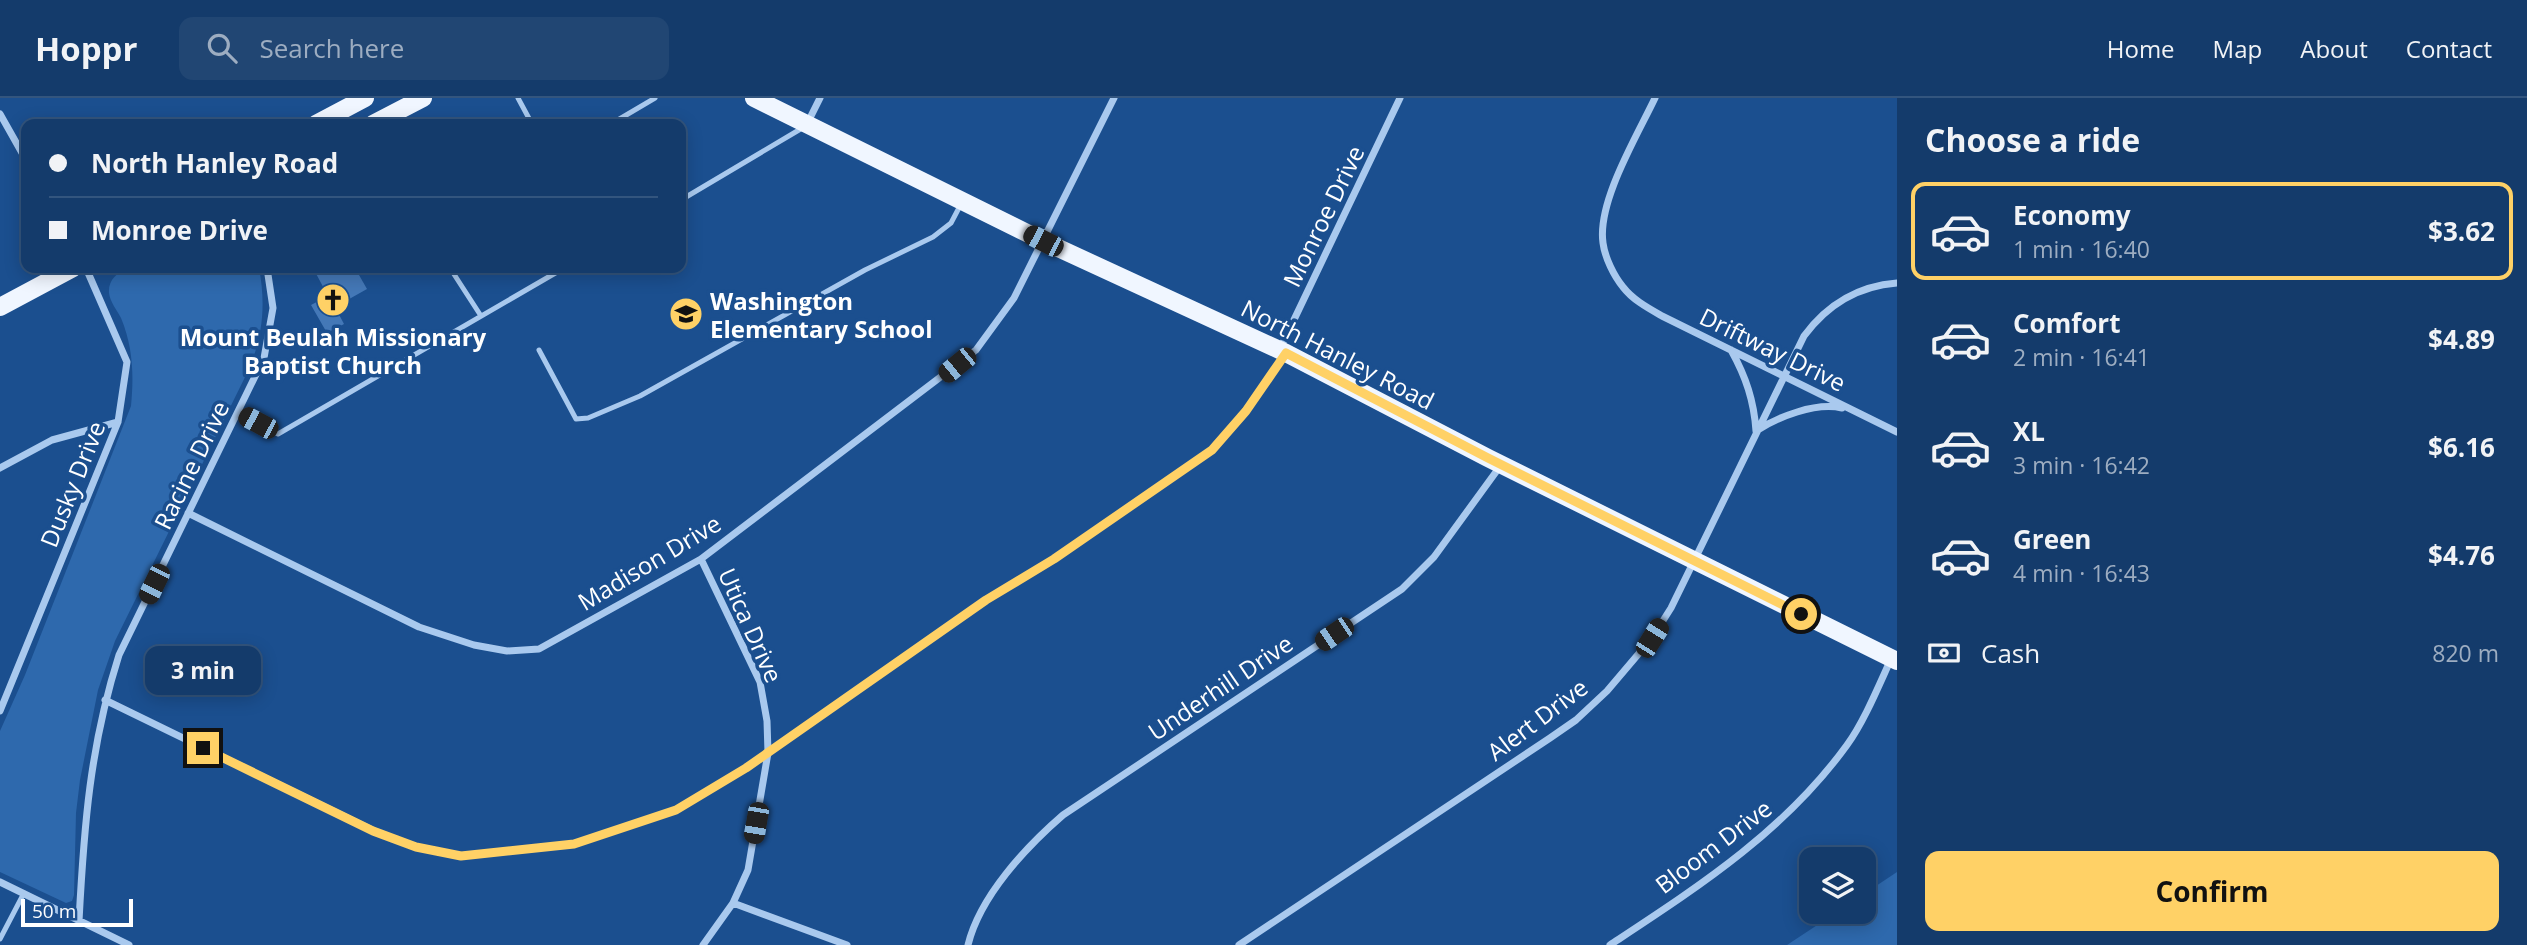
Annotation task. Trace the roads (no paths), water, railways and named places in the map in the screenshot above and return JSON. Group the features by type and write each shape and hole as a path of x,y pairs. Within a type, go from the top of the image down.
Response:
{"main road":[{"path":"325,119 365,98"},
{"path":"388,119 423,98"},
{"name":"North Hanley Road","path":"754,98 1043,241 1283,351 1501,465 1894,659"},
{"path":"0,307 64,273"}],"street":[{"path":"807,125 820,98"},
{"name":"Madison Drive","path":"188,513 419,628 474,645 507,650 538,649 701,559 976,350 1014,298 1114,98"},
{"name":"Monroe Drive","path":"105,700 373,831 416,847 461,856 574,844 676,810 768,752 986,600 1054,559 1212,450 1246,411 1283,351 1400,98"},
{"name":"Driftway Drive","path":"1655,98 1612,191 1604,215 1603,244 1623,288 1633,298 1662,316 1897,432"},
{"path":"0,114 21,151"},
{"name":"Dusky Drive","path":"0,711 118,422 127,362 88,273"},
{"name":"Racine Drive","path":"79,920 84,832 95,745 105,700 119,655 264,358 273,307 268,273"},
{"name":"Alert Drive","path":"1239,945 1576,720 1607,691 1652,638 1671,607 1804,336 1825,312 1841,300 1863,289 1897,283"},
{"path":"1731,350 1747,381 1754,407 1756,431 1771,422 1811,410 1834,406 1853,410"},
{"path":"0,468 51,440 118,422"},
{"name":"Underhill Drive","path":"968,945 986,905 999,885 1028,846 1045,830 1063,815 1402,589 1434,557 1501,465"},
{"name":"Utica Drive","path":"701,559 760,682 767,721 768,752 748,870 733,903 703,945"},
{"name":"Bloom Drive","path":"1610,945 1754,845 1798,804 1848,743 1894,659"},
{"path":"0,882 129,945"},
{"path":"733,903 847,945"}],"lane":[{"path":"518,98 529,119"},
{"path":"619,119 655,98"},
{"path":"686,197 807,125"},
{"path":"539,350 576,419 588,418 639,396 864,270 933,237 951,223 963,201"},
{"path":"453,273 481,316"},
{"path":"239,412 278,434 556,273"},
{"path":"0,939 24,893"}],"place":[{"name":"Mount Beulah Missionary Baptist Church","path":"333,300"},
{"name":"Washington Elementary School","path":"686,314"}]}
